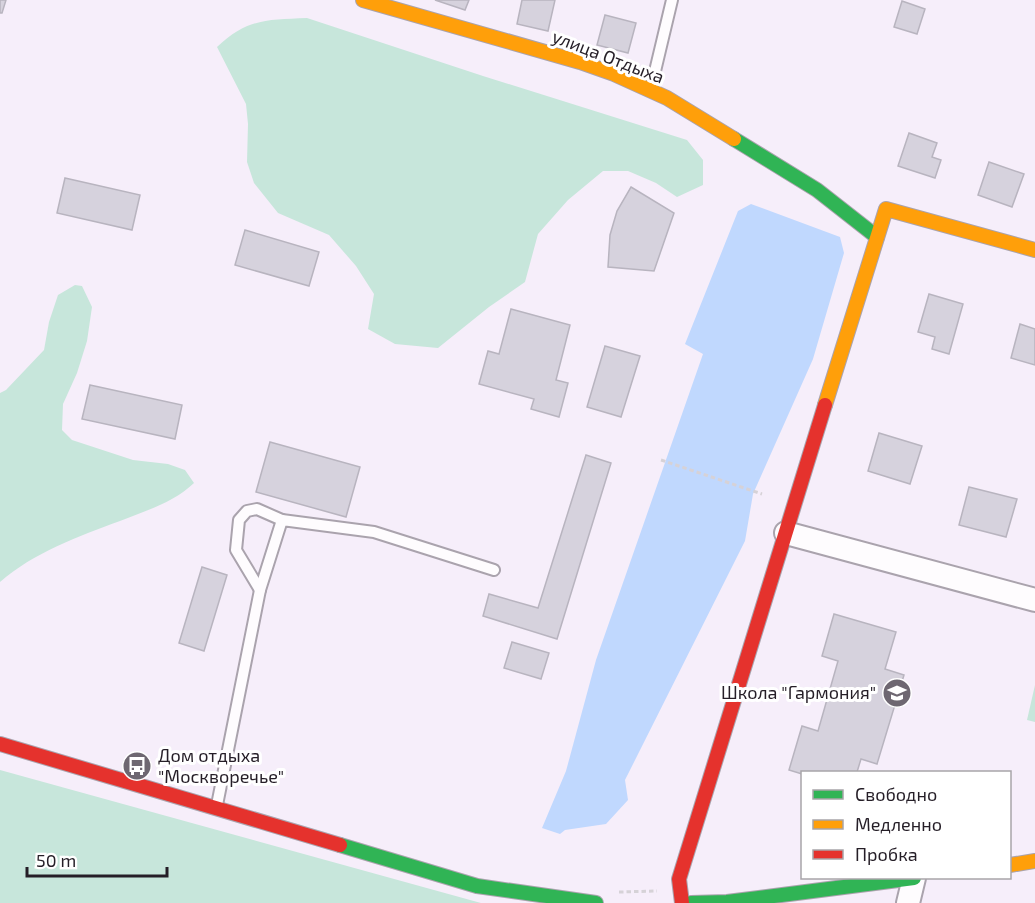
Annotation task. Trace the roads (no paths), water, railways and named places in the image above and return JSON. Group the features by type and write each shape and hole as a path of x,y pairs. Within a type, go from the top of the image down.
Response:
{"street":[{"name":"улица Отдыха","path":"363,0 579,62 667,98 817,190 877,237"},
{"path":"682,903 679,879 886,209 1035,250"},
{"path":"786,533 1035,600"},
{"path":"0,744 477,886 596,903"},
{"path":"1011,865 1035,861"},
{"path":"691,903 727,902 867,881 898,879"},
{"path":"908,903 914,879"}],"lane":[{"path":"651,91 672,0"},
{"path":"260,590 236,550 239,520 247,511 257,509 282,520 374,532 494,570"},
{"path":"216,808 260,590 282,520"}],"water":[{"path":"751,204 840,237 844,253 813,359 753,494 745,541 625,780 628,800 606,824 565,830 560,834 542,828 566,771 596,660 703,354 685,344 738,211"}],"place":[{"name":"Школа \"Гармония\"","path":"897,693"},
{"name":"Дом отдыха \"Москворечье\"","path":"137,766"}]}
